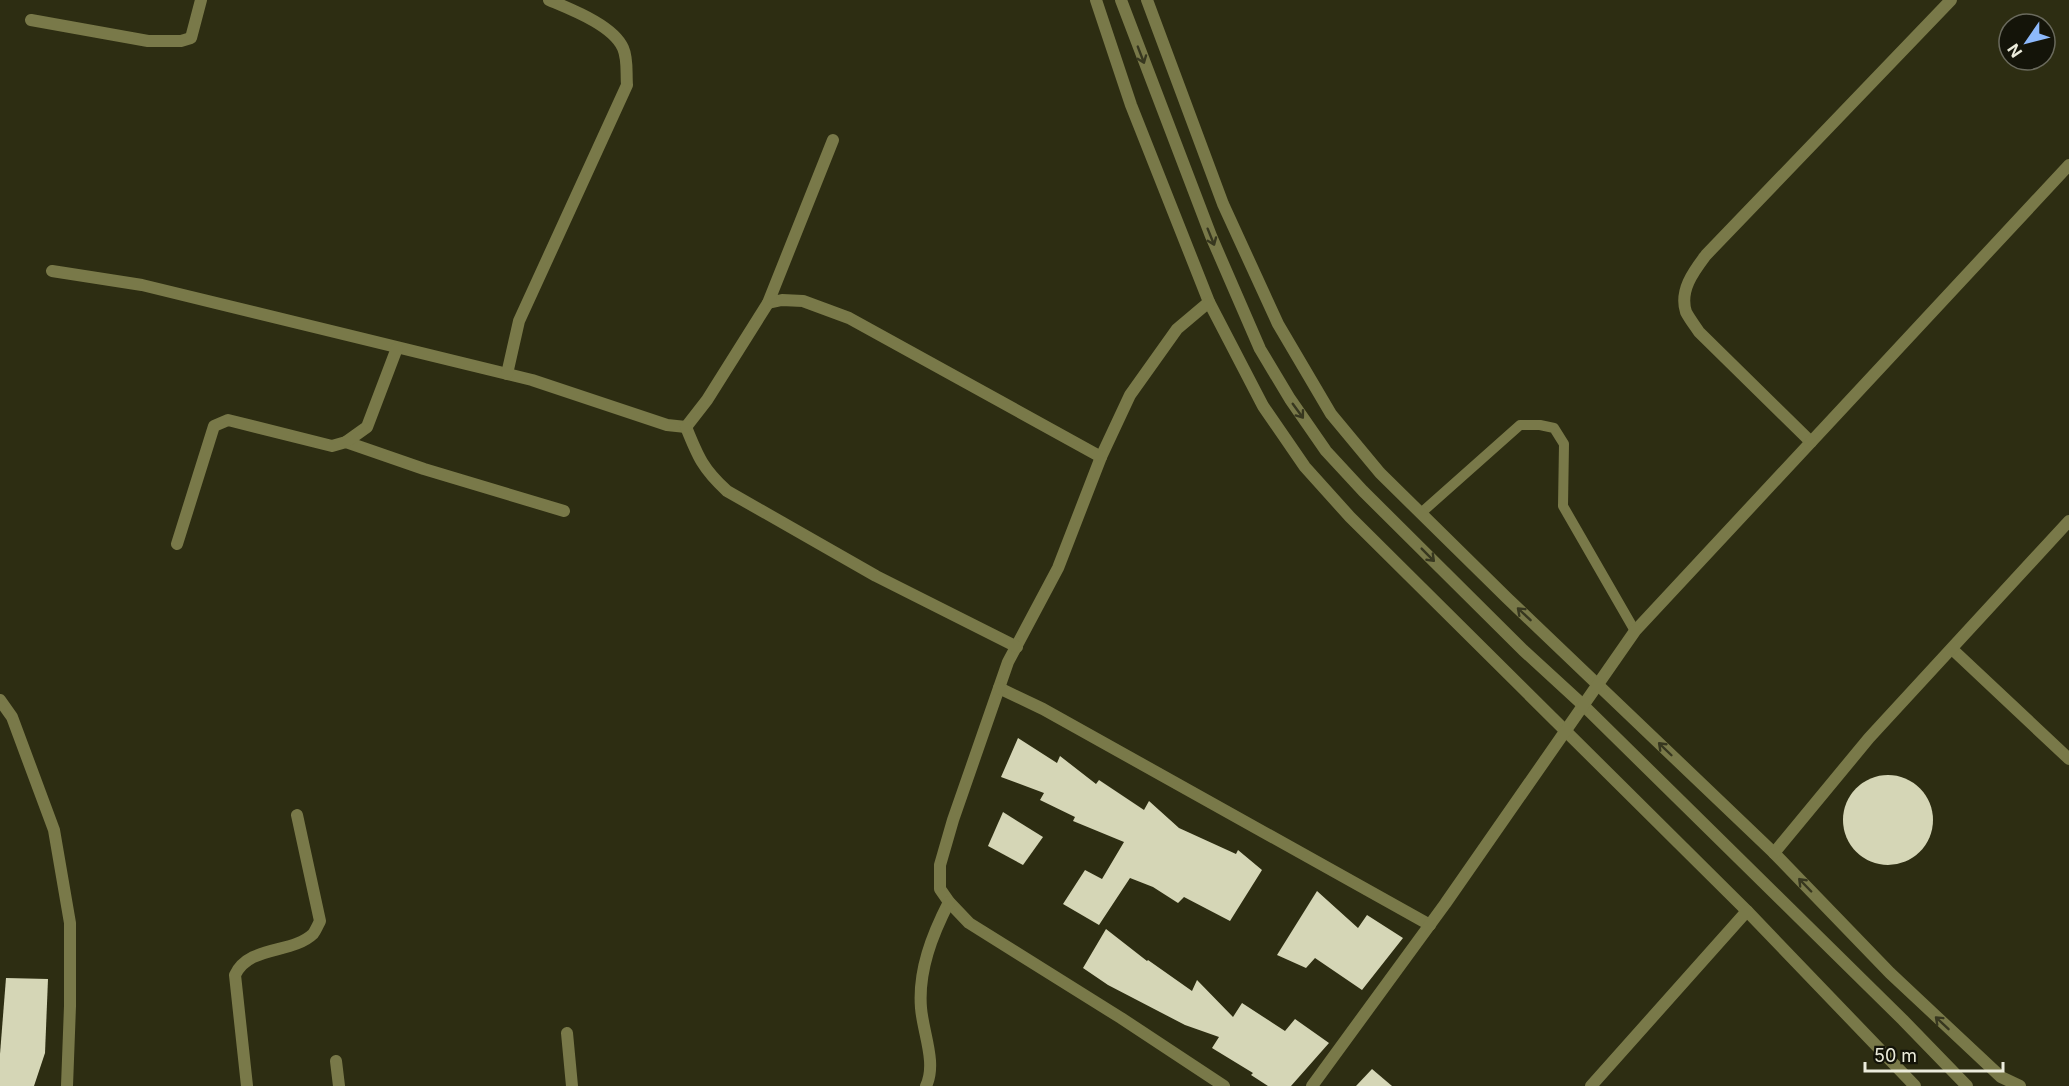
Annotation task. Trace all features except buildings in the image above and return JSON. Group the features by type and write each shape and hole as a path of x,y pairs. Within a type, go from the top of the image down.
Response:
{"street":[{"path":"31,20 148,40 181,41 191,38 201,0"},
{"path":"507,374 519,321 627,85 622,47 607,31 586,16 549,0"},
{"path":"1096,0 1131,105 1209,302 1263,406 1305,467 1350,517 1747,911 1915,1086"},
{"path":"1120,0 1211,236 1260,349 1290,399 1326,450 1363,491 1523,650 1583,705 1904,1020 1967,1086"},
{"path":"1148,0 1223,204 1278,324 1331,414 1380,473 1774,854 1941,1022 2001,1077 2020,1086"},
{"path":"1811,442 1699,332 1686,312 1685,296 1689,278 1706,255 1951,0"},
{"path":"687,427 707,400 768,303 833,140"},
{"path":"1312,1086 1430,925 1635,631 2069,165"},
{"path":"52,271 142,285 532,380 667,425 687,427"},
{"path":"768,303 782,300 803,301 849,318 1101,457"},
{"path":"1209,302 1177,329 1130,395 1101,457 1058,568 1017,647 999,688 953,820 940,865 940,889 949,903 969,923 1224,1086"},
{"path":"177,544 214,426 228,420 332,446 346,442 367,427 397,348"},
{"path":"687,427 707,472 727,491 876,576 1017,647"},
{"path":"346,442 424,469 564,511"},
{"path":"1774,854 1869,738 2069,521"},
{"path":"1952,650 2069,759"},
{"path":"999,688 1043,709 1430,925"},
{"path":"0,700 12,717 54,830 70,923 67,1086"},
{"path":"247,1086 235,975 240,964 251,958 305,939 314,933 320,921 297,815"},
{"path":"926,1086 930,1062 921,1008 922,972 936,927 949,903"},
{"path":"1591,1086 1747,911"},
{"path":"567,1033 572,1086"},
{"path":"336,1061 339,1086"}],"lane":[{"path":"1421,513 1520,425 1554,428 1564,444 1563,506 1635,631"}]}
